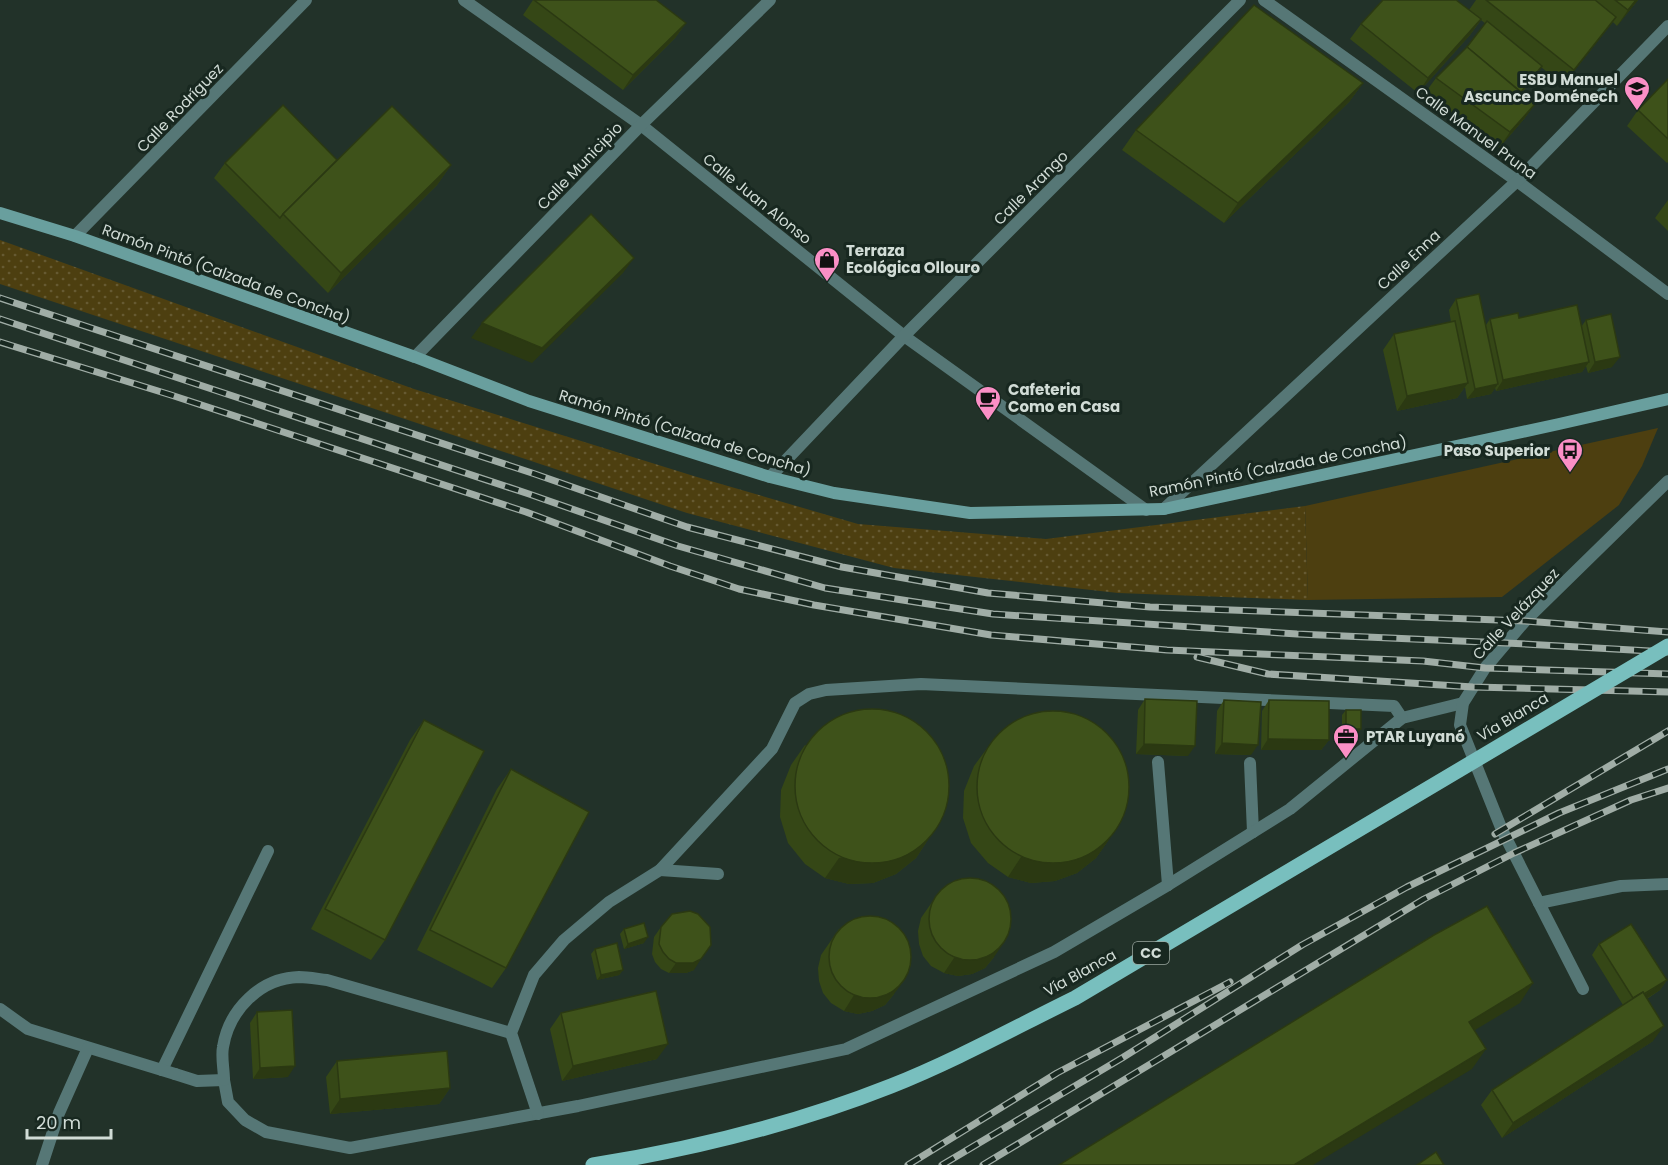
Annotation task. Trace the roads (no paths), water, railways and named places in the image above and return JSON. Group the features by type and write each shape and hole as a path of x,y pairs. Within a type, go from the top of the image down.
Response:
{"main road":[{"name":"Ramón Pintó (Calzada de Concha)","path":"0,213 75,236 415,357 529,401 770,477 834,493 970,513 1164,509 1668,399"},
{"name":"Vía Blanca","path":"593,1165 644,1157 786,1123 891,1086 974,1048 1075,999 1668,646"}],"street":[{"name":"Calle Rodríguez","path":"75,236 306,0"},
{"name":"Calle Juan Alonso","path":"464,0 641,126 904,336 1146,510"},
{"name":"Calle Municipio","path":"415,357 641,126 770,0"},
{"name":"Calle Arango","path":"770,477 904,336 1240,0"},
{"name":"Calle Manuel Pruna","path":"1264,0 1517,181 1668,294"},
{"name":"Calle Enna","path":"1164,509 1517,181 1668,26"},
{"name":"Calle Velázquez","path":"1463,703 1485,668 1526,621 1668,481"},
{"path":"538,1114 511,1033 534,975 564,940 609,902 660,870 772,749 795,703 809,694 826,690 921,684 1382,705 1394,706 1402,718"},
{"path":"511,1033 327,980 298,977 270,983 245,999 231,1022 222,1048 228,1102 245,1120 266,1132 350,1148 538,1114 846,1049 1054,952 1168,885 1290,808 1402,718 1463,703 1460,725 1502,830 1583,990"},
{"path":"1158,762 1168,885"},
{"path":"1250,763 1253,832"},
{"path":"162,1070 268,851"},
{"path":"660,870 718,874"},
{"path":"1539,903 1621,886 1668,884"},
{"path":"0,1010 28,1029 88,1048 197,1081 224,1080"},
{"path":"42,1165 59,1113 88,1048"}],"railway":[{"path":"0,298 535,474 687,527 842,567 988,593 1150,607 1525,621 1668,632"},
{"path":"0,319 529,494 678,546 825,588 993,614 1297,634 1668,652"},
{"path":"0,342 171,395 526,512 670,566 739,589 814,605 991,635 1167,650 1423,661 1485,668 1668,674"},
{"path":"1197,657 1268,674 1473,687 1668,692"},
{"path":"1495,834 1668,731"},
{"path":"942,1165 1122,1058 1302,945 1407,887 1559,813 1668,769"},
{"path":"983,1165 1424,899 1514,853 1631,800 1668,788"},
{"path":"908,1165 1057,1073 1230,982"}],"place":[{"name":"ESBU Manuel Ascunce Doménech","path":"1637,112"},
{"name":"Terraza Ecológica Ollouro","path":"827,283"},
{"name":"Cafeteria Como en Casa","path":"988,422"},
{"name":"Paso Superior","path":"1570,474"},
{"name":"PTAR Luyanó","path":"1346,760"}]}
